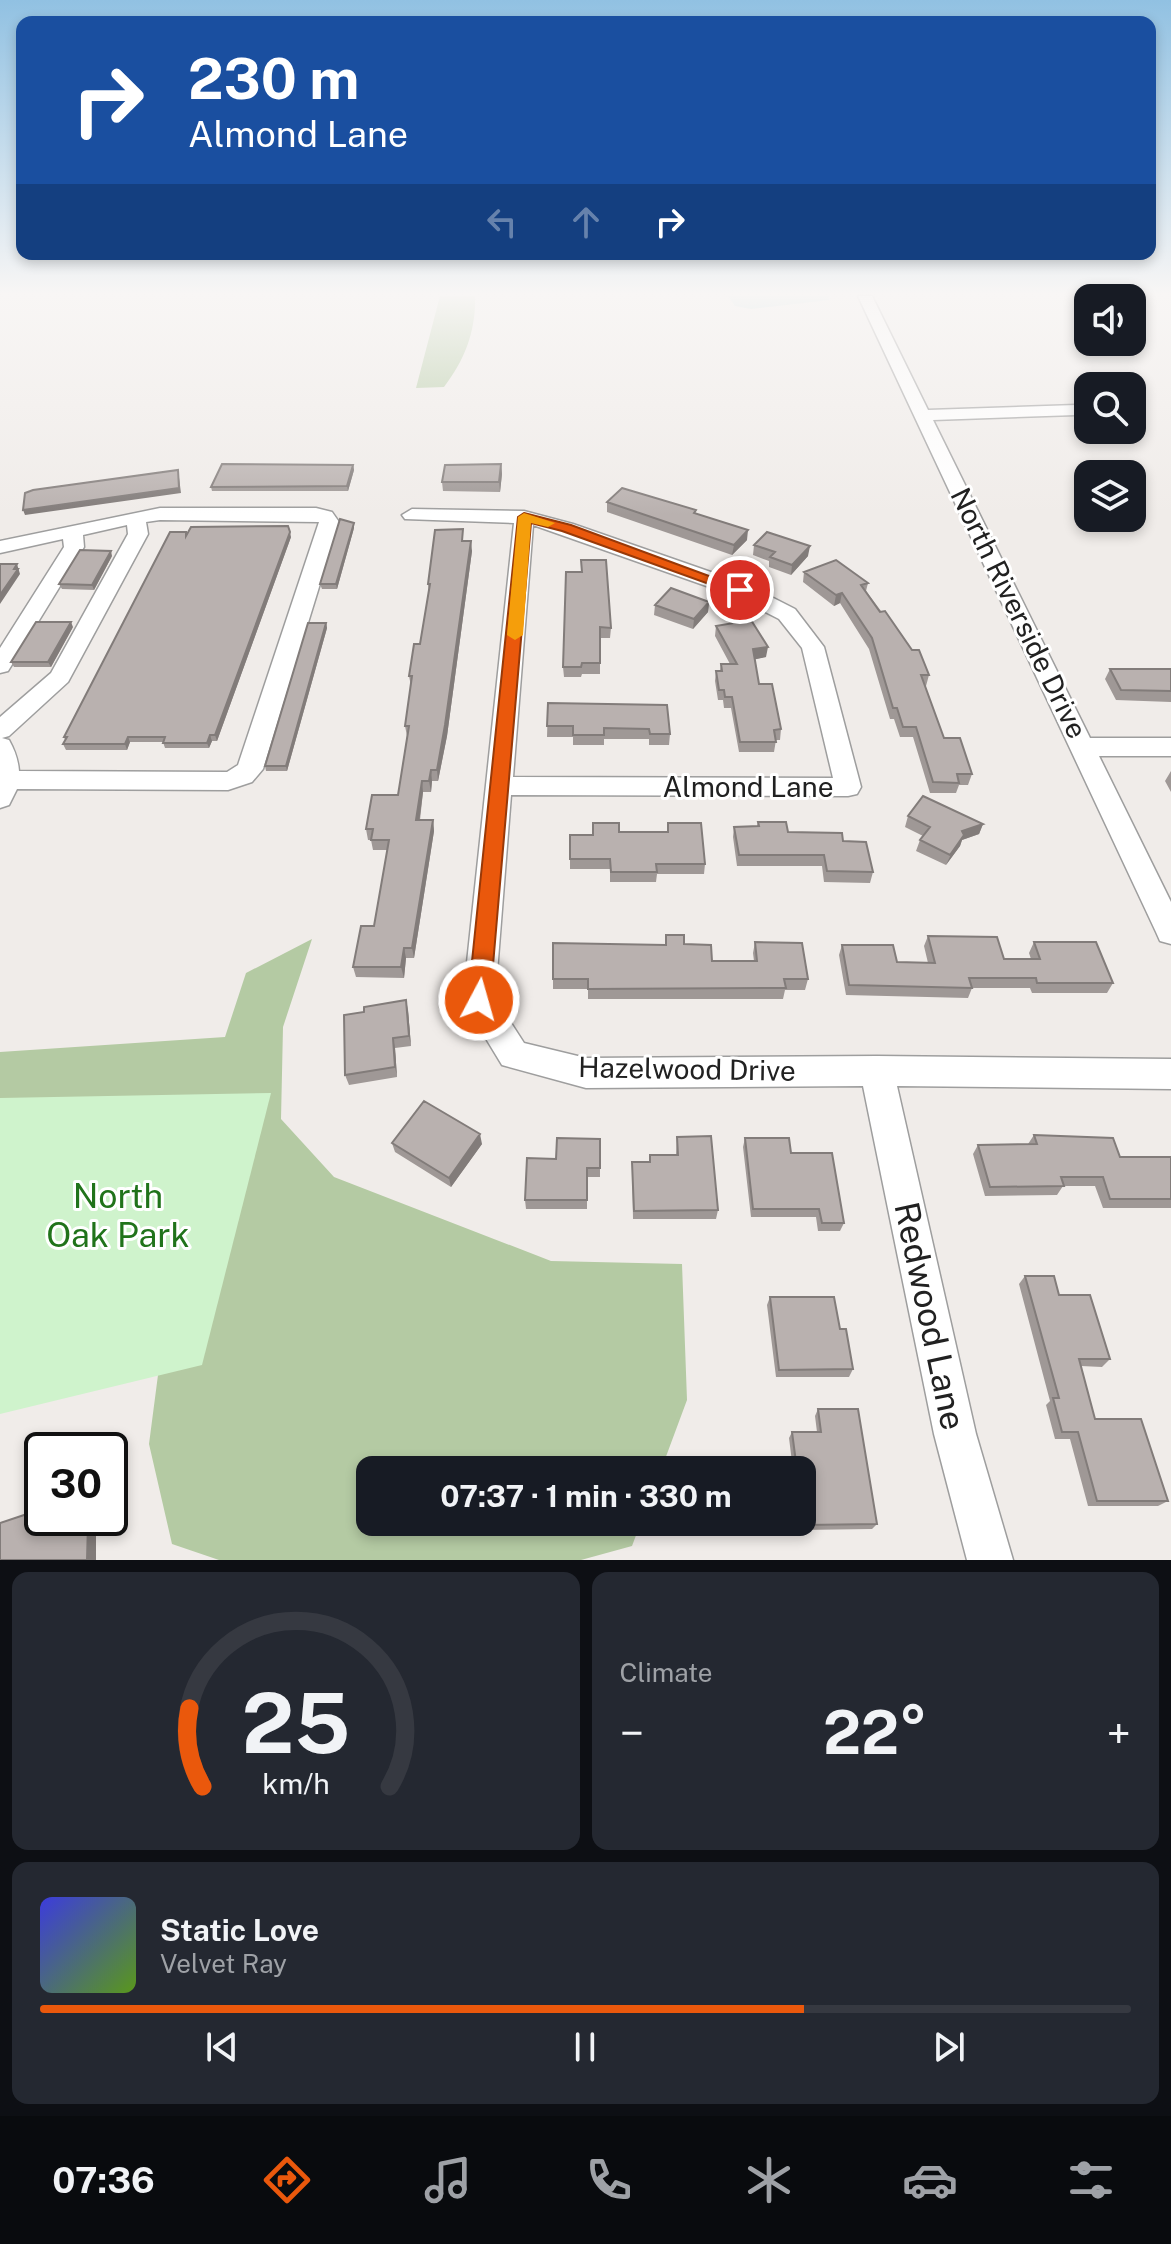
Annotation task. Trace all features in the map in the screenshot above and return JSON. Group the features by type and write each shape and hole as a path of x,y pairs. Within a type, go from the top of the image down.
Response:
{"street":[{"name":"North Riverside Drive","path":"900,369 1171,932"},
{"path":"923,415 1074,410"},
{"path":"0,547 136,517 175,513 316,514 328,520 250,769 243,776 228,781 4,789 5,756 0,746"},
{"name":"Almond Lane","path":"412,515 524,517 566,528 740,590 787,614 813,647 848,787 500,786"},
{"path":"0,730 60,677 138,534 136,517"},
{"name":"Hazelwood Drive","path":"524,517 479,1000 514,1055 586,1073 877,1071 1171,1074"},
{"path":"0,666 74,547 72,530"},
{"path":"1084,747 1171,747"},
{"name":"Redwood Lane","path":"877,1071 955,1434 990,1560"}],"green space":[{"path":"421,369 456,369 444,387 416,388"},
{"path":"312,939 283,1027 281,1119 334,1177 551,1261 682,1264 687,1400 666,1456 356,1456 356,1536 636,1536 632,1546 581,1560 219,1560 172,1544 149,1444 161,1352 0,1113 0,1052 225,1037 246,973"},
{"name":"North Oak Park","path":"271,1093 202,1365 0,1414 0,1098"}],"building":[{"path":"222,464 353,465 347,486 211,487"},
{"path":"501,464 499,482 442,482 445,465"},
{"path":"178,470 179,488 23,510 25,493 33,490"},
{"path":"622,488 696,510 694,513 748,530 734,545 607,502"},
{"path":"340,519 354,523 336,584 320,584"},
{"path":"288,526 290,532 215,735 210,735 207,743 163,743 165,737 128,737 125,744 63,744 170,532 186,532 186,536 191,527"},
{"path":"463,529 462,541 471,541 445,725 437,770 431,770 429,781 422,781 416,820 433,820 412,948 404,948 401,967 353,967 361,926 374,926 389,840 371,840 373,829 366,829 372,795 398,795 409,726 405,726 412,676 409,676 414,644 420,644 435,530"},
{"path":"767,532 810,546 792,565 770,557 775,552 754,545"},
{"path":"80,550 111,551 92,585 59,584"},
{"path":"581,560 606,560 611,628 600,627 600,663 563,667 566,572 582,572"},
{"path":"836,560 868,583 861,585 880,612 885,611 912,650 919,650 929,675 921,675 944,738 960,738 972,774 957,774 959,783 933,782 916,727 903,727 897,708 893,708 872,638 842,593 836,595 804,572"},
{"path":"0,564 17,564 14,569 18,569 0,595"},
{"path":"671,588 709,602 694,619 655,605"},
{"path":"751,620 768,647 753,649 759,684 772,684 781,729 774,730 776,742 740,742 732,697 725,697 724,690 719,690 716,671 722,671 721,664 737,664 716,626"},
{"path":"36,622 71,622 48,662 11,662"},
{"path":"308,623 326,623 286,766 265,766"},
{"path":"1110,669 1171,669 1171,691 1121,690"},
{"path":"548,703 667,705 670,734 650,734 649,729 604,728 604,735 573,735 573,726 547,726"},
{"path":"923,796 983,824 962,831 964,835 950,855 920,840 930,827 908,816"},
{"path":"758,822 786,822 788,832 842,833 843,841 866,842 873,872 827,871 824,855 739,855 734,827 759,826"},
{"path":"593,823 619,823 619,832 668,832 668,823 701,823 705,864 656,864 657,872 611,872 610,859 570,859 570,835 593,835"},
{"path":"666,935 684,935 684,944 711,945 712,961 757,961 755,942 802,943 808,979 784,979 786,988 588,989 588,979 553,979 553,943 666,945"},
{"path":"928,936 997,937 1004,959 1040,959 1034,942 1096,942 1113,983 1037,983 1036,978 969,978 972,988 849,985 842,945 893,945 897,962 935,963"},
{"path":"406,1000 409,1036 393,1038 395,1067 345,1075 344,1015 364,1012 364,1007"},
{"path":"424,1101 480,1134 449,1178 392,1143"},
{"path":"1034,1135 1113,1138 1120,1157 1171,1157 1171,1199 1110,1199 1103,1177 1061,1177 1064,1186 990,1187 978,1145 1037,1144"},
{"path":"711,1136 718,1210 634,1211 632,1162 650,1162 650,1155 678,1155 677,1137"},
{"path":"557,1138 600,1139 600,1168 587,1168 587,1200 525,1200 527,1158 556,1159"},
{"path":"745,1138 789,1138 791,1153 832,1153 844,1223 822,1223 819,1209 753,1209"},
{"path":"1025,1276 1054,1276 1059,1295 1090,1295 1110,1359 1079,1359 1095,1419 1141,1419 1168,1501 1097,1501 1078,1432 1062,1432 1053,1398 1059,1398"},
{"path":"770,1297 834,1297 840,1329 846,1329 853,1369 779,1370"},
{"path":"818,1409 858,1409 877,1524 816,1525 816,1456 795,1456 792,1432 821,1432"},
{"path":"24,1515 24,1536 88,1536 87,1560 0,1560 0,1523"}],"slow traffic":[{"path":"515,635 524,517 548,523"}],"route":[{"path":"479,1000 511,685 524,517 566,528 740,590"}]}
